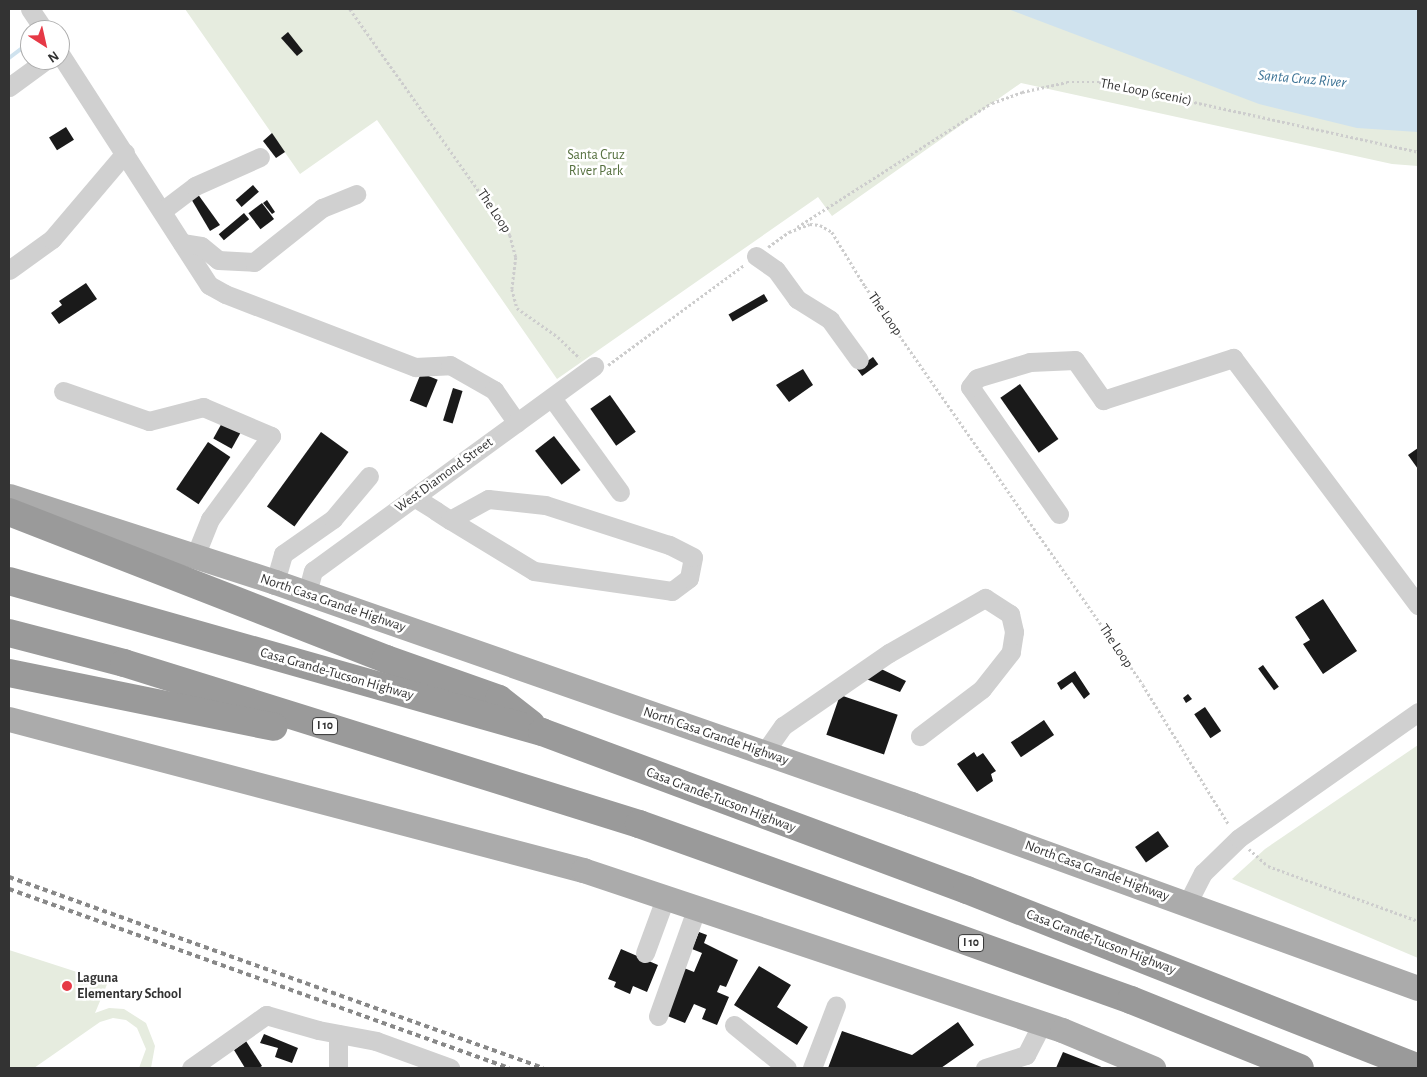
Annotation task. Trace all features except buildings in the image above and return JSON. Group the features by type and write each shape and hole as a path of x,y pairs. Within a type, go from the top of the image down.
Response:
{"highway":[{"path":"9,512 386,659 498,699 542,732"},
{"name":"Casa Grande-Tucson Highway","path":"9,581 542,732 966,890 1418,1068"},
{"name":"I 10","path":"9,633 124,663 639,824 1130,1000 1300,1068"},
{"path":"9,673 369,746 390,746"}],"main road":[{"name":"North Casa Grande Highway","path":"9,496 275,582 764,753 1418,988"},
{"path":"9,719 583,870 666,896 1042,1024 1147,1067"}],"street":[{"path":"30,9 37,20"},
{"path":"70,69 209,285 225,294 415,367 450,365 494,390 517,423"},
{"path":"9,87 32,70"},
{"path":"9,270 52,239 125,153"},
{"path":"162,211 195,186 260,157"},
{"path":"182,243 201,246 218,260 254,262 322,208 356,194"},
{"path":"756,256 776,270 797,299 830,320 859,360"},
{"path":"1059,514 970,387 977,378 1030,362 1075,360 1103,400 1233,358 1418,605"},
{"name":"West Diamond Street","path":"306,593 313,571 594,366"},
{"path":"63,391 149,421 203,407 271,436 210,519 195,556"},
{"path":"552,398 620,492"},
{"path":"275,582 283,554 333,519 370,476"},
{"path":"414,497 450,520 534,571 672,591 689,578 693,556 669,545 545,505 488,499 450,520"},
{"path":"333,519 351,542"},
{"path":"764,753 791,721 889,653 984,598 1010,614 1014,632 1011,652 982,689 920,736"},
{"path":"1187,904 1203,873 1246,834 1418,712"},
{"path":"645,953 666,896"},
{"path":"658,1016 697,907"},
{"path":"812,1068 836,1004"},
{"path":"191,1068 266,1015 338,1034 376,1041 450,1068"},
{"path":"985,1068 1005,1066 1026,1055 1042,1024"},
{"path":"734,1025 787,1068"},
{"path":"338,1034 338,1068"}],"path":[{"name":"The Loop","path":"350,9 510,235 516,257 512,288 518,308 558,337 582,361 594,366 607,366 620,359 789,232 810,224 820,225 832,232 844,247 865,286 1268,866 1418,921"},
{"name":"The Loop (scenic)","path":"789,232 992,103 1022,92 1066,82 1099,82 1126,86 1418,152"}],"green space":[{"name":"Santa Cruz River Park","path":"185,9 1418,9 1418,166 1392,164 1021,83 832,216 818,197 557,379 377,120 300,174"},
{"path":"1418,745 1418,958 1232,879 1265,849"},
{"path":"9,950 108,982 95,1013 109,1008 124,1009 146,1023 155,1046 151,1068 139,1068 146,1049 137,1028 126,1020 113,1018 100,1022 34,1068 9,1068"}],"water":[{"name":"Santa Cruz River","path":"1008,9 1418,9 1418,132 1357,128 1259,104"}],"waterway":[{"path":"9,58 20,50"}],"railway":[{"path":"9,877 543,1068"},
{"path":"9,889 509,1068"}],"place":[{"name":"Laguna Elementary School","path":"67,986"}]}
